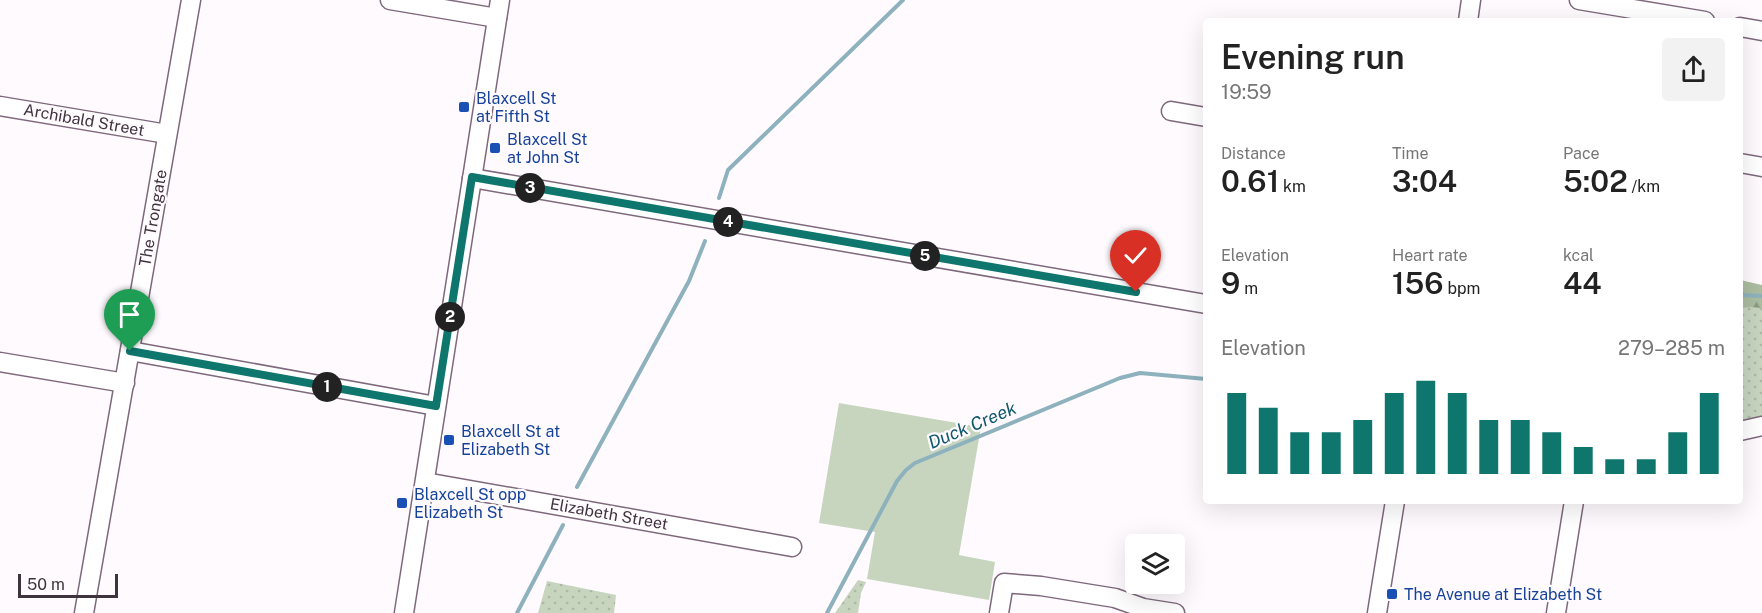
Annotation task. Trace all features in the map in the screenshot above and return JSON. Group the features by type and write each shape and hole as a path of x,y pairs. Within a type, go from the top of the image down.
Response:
{"street":[{"name":"The Trongate","path":"84,613 191,0"},
{"path":"390,0 498,9 404,613"},
{"path":"1468,18 1471,0"},
{"path":"1579,0 1687,18"},
{"path":"1743,28 1762,31"},
{"name":"Archibald Street","path":"0,106 167,134"},
{"path":"1171,111 1203,116"},
{"path":"1743,164 1762,167"},
{"path":"472,177 1203,302"},
{"path":"130,351 436,406"},
{"path":"0,362 125,383"},
{"path":"1743,430 1762,426"},
{"name":"Elizabeth Street","path":"425,482 792,547"},
{"path":"1377,613 1395,504"},
{"path":"1556,613 1574,504"},
{"path":"999,613 1004,583 1041,586 1115,598 1143,608 1175,613"}],"green space":[{"path":"1743,281 1762,285 1762,327 1743,322"},
{"path":"1743,308 1762,308 1762,423 1743,426"},
{"path":"839,403 981,427 959,555 995,562 989,600 867,579 875,532 819,523"},
{"path":"858,580 866,582 861,593 858,613 835,613"},
{"path":"547,581 616,595 614,613 538,613"}],"waterway":[{"path":"719,198 728,170 903,0"},
{"path":"577,487 689,281 705,241"},
{"name":"Duck Creek","path":"1743,295 1762,296"},
{"name":"Duck Creek","path":"827,613 897,481 915,463 1120,378 1140,373 1203,379"},
{"path":"517,613 563,525"}],"place":[{"name":"Blaxcell St at Fifth St","path":"464,107"},
{"name":"Blaxcell St at John St","path":"495,148"},
{"name":"Blaxcell St at Elizabeth St","path":"449,440"},
{"name":"Blaxcell St opp Elizabeth St","path":"402,503"},
{"name":"The Avenue at Elizabeth St","path":"1392,594"}],"route":[{"path":"130,351 436,406 472,177 1136,292"}]}
